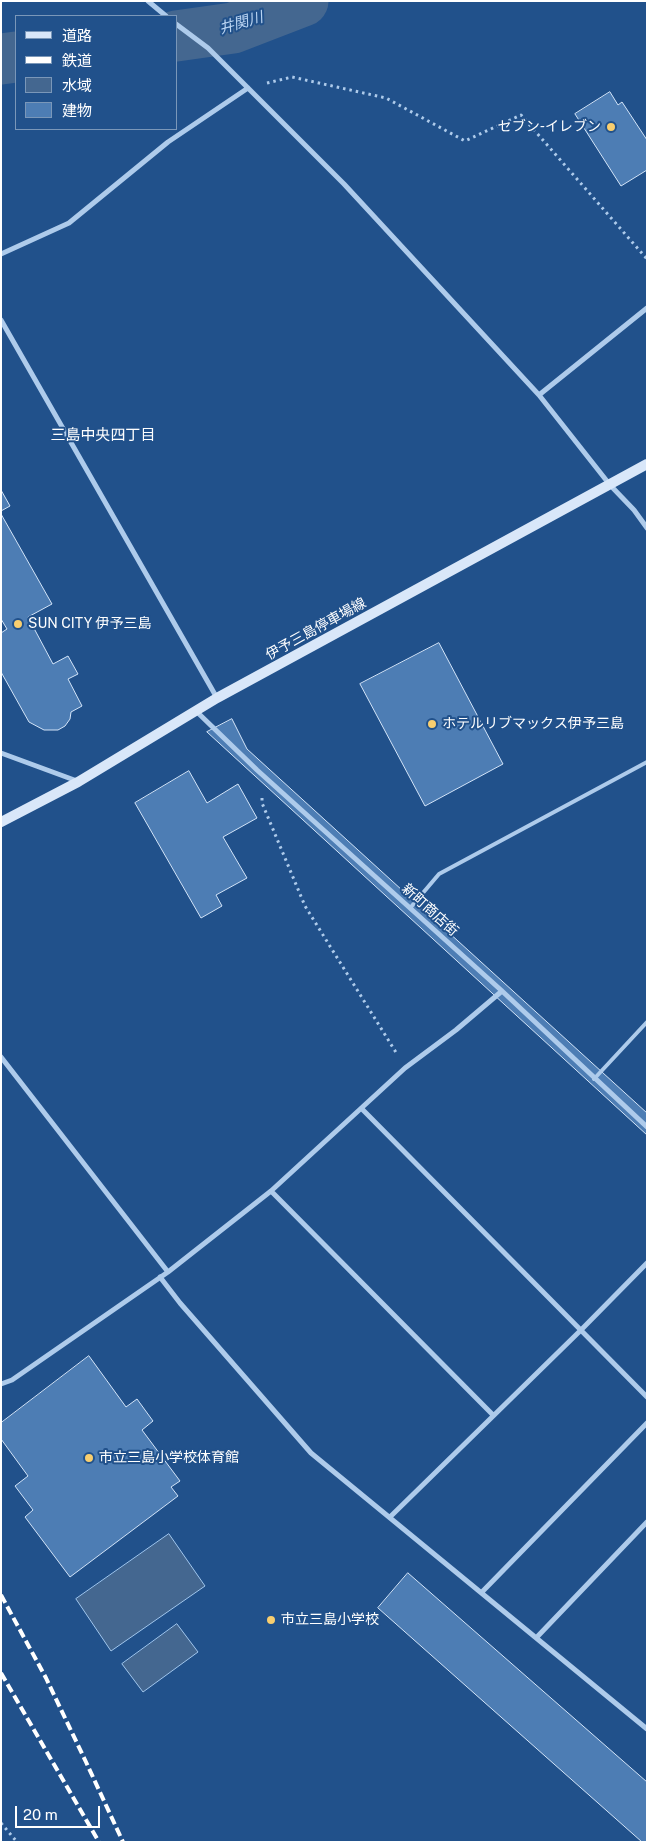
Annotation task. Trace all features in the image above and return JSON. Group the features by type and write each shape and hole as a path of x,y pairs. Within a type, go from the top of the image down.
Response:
{"main road":[{"name":"伊予三島停車場線","path":"1,822 78,782 217,698 647,464"}],"street":[{"path":"148,1 165,15"},
{"path":"178,26 208,48 344,184 540,395 610,485 634,510 647,528"},
{"path":"1,254 69,223 168,142 248,88"},
{"path":"540,395 647,308"},
{"path":"1,320 217,698"},
{"name":"新町商店街","path":"196,711 258,770 502,991 647,1127"},
{"path":"1,753 78,782"},
{"path":"1,1384 12,1380 168,1272 271,1191 406,1068 456,1030 502,991"},
{"path":"1,1057 168,1272"},
{"path":"362,1109 647,1397"},
{"path":"271,1191 494,1415"},
{"path":"390,1517 647,1263"},
{"path":"160,1277 180,1303 311,1453 647,1729"},
{"path":"482,1592 647,1423"},
{"path":"537,1637 647,1522"}],"lane":[{"path":"410,907 439,874 647,762"},
{"path":"594,1079 647,1022"}],"path":[{"path":"248,88 292,77 386,98 465,141 521,115 647,259"},
{"path":"258,770 262,803 305,906 406,1068"},
{"path":"1,1823 17,1842"}],"water":[{"path":"169,1534 205,1586 111,1651 76,1599"},
{"path":"177,1624 198,1652 143,1692 122,1664"}],"building":[{"name":"セブン-イレブン","path":"610,92 618,105 622,102 647,140 647,170 621,186 575,114"},
{"path":"1,490 10,506 1,511"},
{"name":"SUN CITY 伊予三島","path":"1,514 52,604 28,617 53,664 68,656 78,674 68,679 82,706 71,712 70,719 65,726 58,730 44,730 29,722 1,672 1,633 7,629 1,619"},
{"name":"ホテルリブマックス伊予三島","path":"439,643 503,764 425,806 360,684"},
{"path":"232,719 247,749 647,1113 647,1135 207,732"},
{"path":"189,771 207,803 238,784 257,818 223,837 247,878 216,895 222,906 201,918 135,803"},
{"name":"市立三島小学校体育館","path":"89,1356 126,1407 137,1399 153,1421 142,1430 180,1481 171,1487 178,1496 70,1577 25,1517 33,1510 15,1486 28,1476 1,1439 1,1423"},
{"path":"408,1573 647,1782 647,1842 642,1842 378,1608"}],"waterway":[{"name":"井関川","path":"178,36 233,28 303,1"},
{"name":"井関川","path":"1,59 15,57"}],"railway":[{"path":"1,1595 46,1678 123,1842"},
{"path":"1,1673 99,1842"}],"place":[{"name":"セブン-イレブン","path":"611,127"},
{"name":"SUN CITY 伊予三島","path":"18,624"},
{"name":"ホテルリブマックス伊予三島","path":"432,724"},
{"name":"市立三島小学校体育館","path":"89,1458"},
{"name":"市立三島小学校","path":"271,1620"}],"district":[{"name":"三島中央四丁目","path":"103,435"}]}
